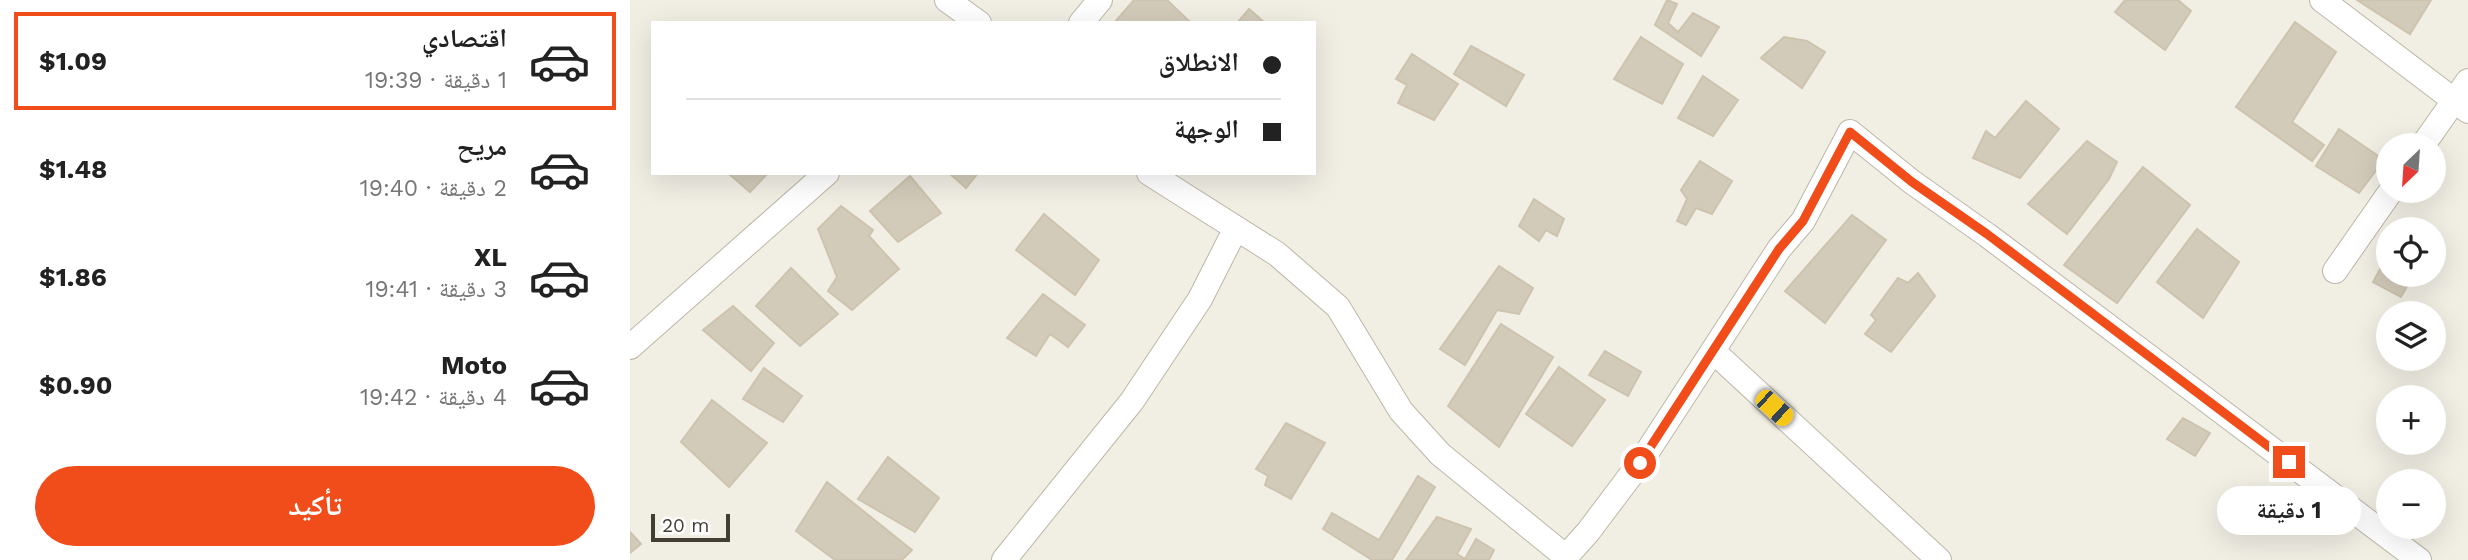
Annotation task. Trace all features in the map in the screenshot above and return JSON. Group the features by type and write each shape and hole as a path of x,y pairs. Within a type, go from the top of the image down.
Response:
{"street":[{"path":"947,0 976,21"},
{"path":"1083,21 1100,0"},
{"path":"2322,0 2463,98 2433,133"},
{"path":"1152,175 1277,254 1338,307 1401,411 1440,454 1564,558 1588,532 1640,463 1779,249 1803,221 1850,132 1912,182 1987,234 2419,560"},
{"path":"630,347 825,175"},
{"path":"2334,271 2382,203"},
{"path":"1004,560 1132,401 1200,299 1236,228"},
{"path":"1713,351 1939,560"}],"building":[{"path":"1134,0 1167,0 1189,21 1116,21"},
{"path":"1667,0 1677,4 1668,23 1678,32 1693,13 1719,27 1701,56 1655,25"},
{"path":"2125,0 2178,0 2191,11 2165,50 2115,12"},
{"path":"2357,0 2431,0 2410,34"},
{"path":"1249,9 1263,21 1239,21"},
{"path":"2295,22 2336,52 2292,122 2324,145 2312,161 2236,107"},
{"path":"1641,37 1683,64 1662,104 1614,79"},
{"path":"1784,37 1807,41 1825,52 1802,88 1761,58"},
{"path":"1471,46 1524,75 1506,106 1454,74"},
{"path":"1412,54 1458,84 1434,120 1398,103 1407,85 1396,79"},
{"path":"1703,76 1738,100 1713,136 1678,118"},
{"path":"2026,101 2059,129 2020,178 1973,158 1986,131 1995,138"},
{"path":"2339,129 2376,154 2376,171 2359,193 2316,166"},
{"path":"2087,141 2117,162 2109,179 2067,234 2028,204"},
{"path":"1700,161 1732,181 1712,214 1696,208 1686,225 1677,221 1687,199 1681,190"},
{"path":"2143,167 2190,205 2117,303 2064,265"},
{"path":"730,175 766,175 750,192"},
{"path":"951,175 976,175 966,188"},
{"path":"910,176 941,213 898,242 870,211"},
{"path":"1534,199 1564,219 1557,236 1546,230 1539,241 1519,226"},
{"path":"841,206 873,230 869,236 899,269 852,310 828,291 837,277 818,229"},
{"path":"1044,214 1099,260 1075,295 1016,250"},
{"path":"1852,215 1886,240 1825,323 1785,291"},
{"path":"2197,229 2239,262 2203,318 2157,282"},
{"path":"1499,266 1533,288 1519,314 1497,310 1465,365 1440,349"},
{"path":"791,268 838,314 800,346 756,306"},
{"path":"1918,273 1935,296 1891,352 1865,334 1876,320 1871,315 1898,278 1908,283"},
{"path":"2382,287 2406,287 2401,297"},
{"path":"1043,294 1085,325 1068,347 1050,334 1036,356 1007,338"},
{"path":"733,306 774,343 751,371 703,330"},
{"path":"1501,324 1553,357 1499,447 1448,406"},
{"path":"1605,351 1641,372 1628,396 1589,375"},
{"path":"1559,367 1605,400 1572,446 1526,414"},
{"path":"764,368 802,396 783,422 743,399"},
{"path":"712,400 767,443 729,487 681,442"},
{"path":"2183,418 2210,433 2195,456 2167,439"},
{"path":"1286,423 1325,443 1291,499 1265,485 1268,476 1256,469"},
{"path":"888,457 939,498 915,532 858,499"},
{"path":"1418,476 1435,487 1392,560 1372,560 1323,529 1332,513 1379,540"},
{"path":"827,482 912,550 902,560 835,560 796,531"},
{"path":"1437,517 1471,529 1457,554 1465,559 1476,539 1494,550 1489,560 1406,560"},
{"path":"630,532 641,544 630,553"}],"route":[{"path":"1640,463 1779,249 1803,221 1850,132 1912,182 1987,234 2289,462"}]}
